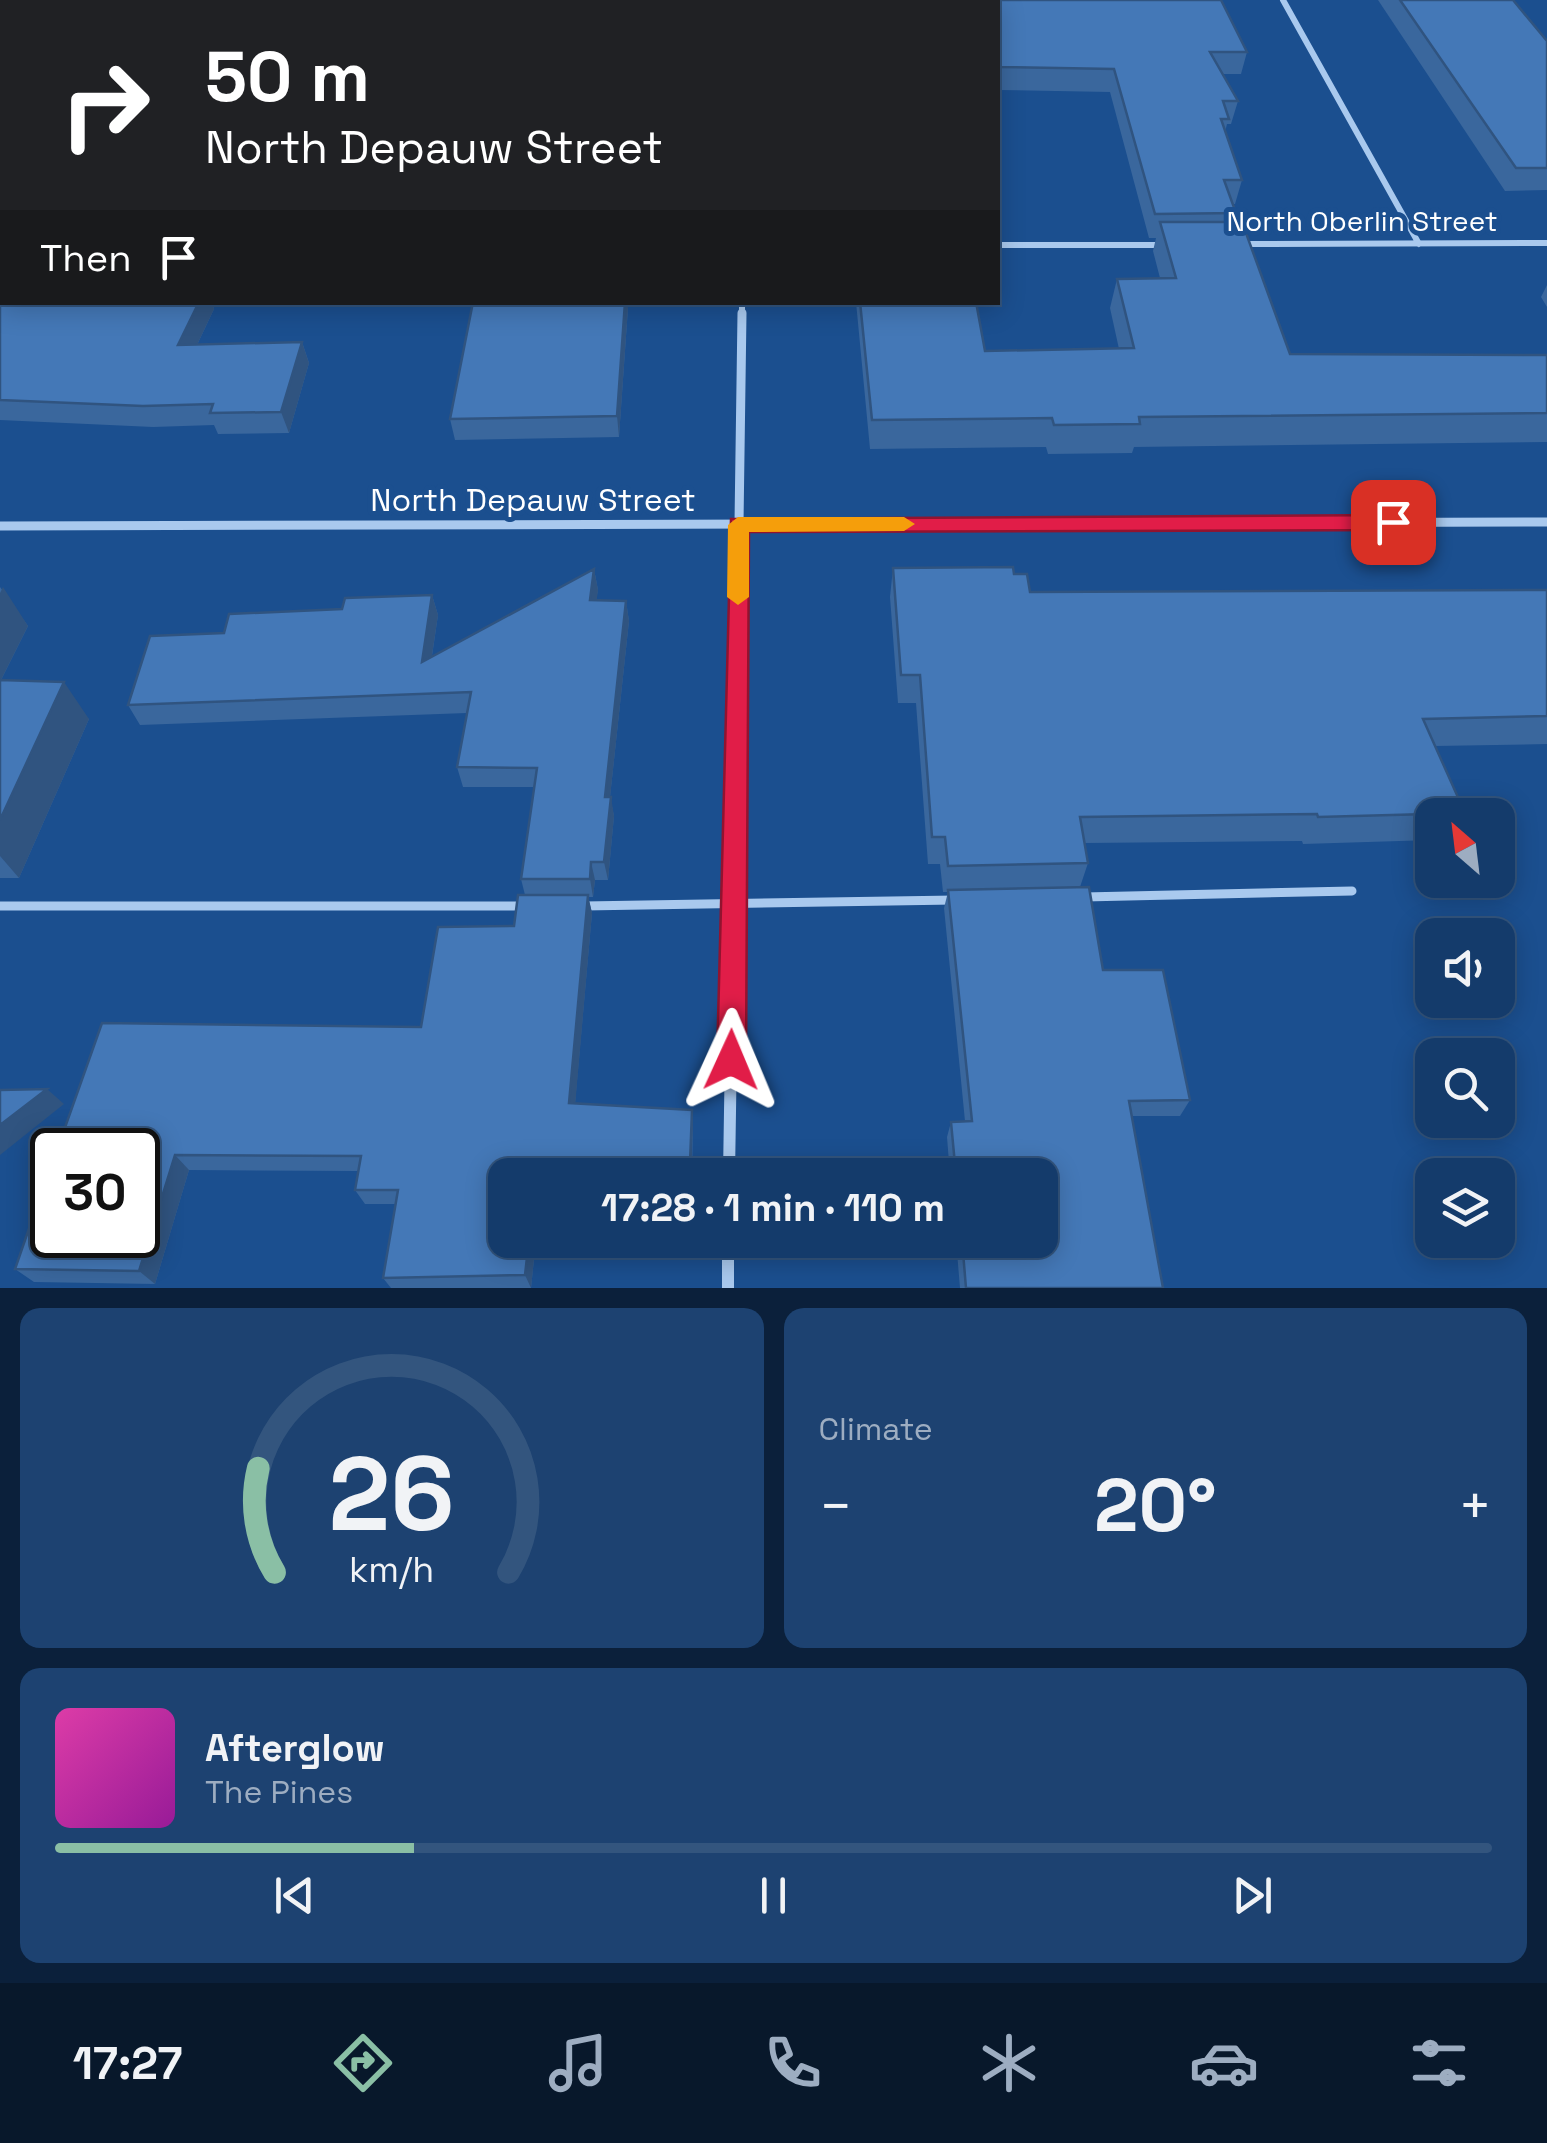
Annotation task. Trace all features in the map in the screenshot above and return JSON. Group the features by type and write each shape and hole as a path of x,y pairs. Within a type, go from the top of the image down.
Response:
{"street":[{"path":"1282,0 1420,244"},
{"name":"North Oberlin Street","path":"1228,244 1547,243"},
{"path":"1000,245 1170,245"},
{"path":"730,1158 742,305"},
{"name":"North Depauw Street","path":"0,526 1547,522"},
{"path":"728,1258 728,1288"}],"lane":[{"path":"1072,898 1352,891"},
{"path":"575,906 973,900"},
{"path":"0,906 535,906"}],"building":[{"path":"1000,0 1221,0 1247,52 1210,52 1238,101 1223,101 1229,119 1221,119 1242,180 1224,180 1236,213 1155,214 1114,69 1000,67"},
{"path":"1400,0 1513,0 1547,41 1547,168 1516,168"},
{"path":"1160,222 1242,222 1290,354 1547,355 1547,413 1139,417 1140,424 1054,425 1052,418 872,420 860,305 977,305 985,351 1134,348 1117,279 1176,278"},
{"path":"0,305 198,305 178,345 302,342 281,412 210,413 213,404 143,406 0,400"},
{"path":"472,305 625,305 617,416 450,419"},
{"path":"1013,567 1014,574 1027,574 1030,592 1547,590 1547,716 1423,719 1458,798 1415,798 1415,814 1080,817 1088,863 948,866 945,837 932,837 920,675 901,675 893,568"},
{"path":"594,569 590,600 626,601 605,797 611,797 604,862 591,862 590,879 521,879 537,768 457,767 471,692 128,705 150,636 224,633 229,614 342,609 345,598 432,595 422,662"},
{"path":"0,680 64,682 0,820"},
{"path":"1089,887 1103,970 1163,970 1190,1100 1129,1101 1163,1288 966,1288 964,1258 1058,1258 1058,1158 954,1158 951,1122 972,1121 948,890"},
{"path":"518,895 588,895 569,1103 692,1110 690,1158 488,1158 488,1258 527,1258 525,1275 383,1278 398,1190 355,1190 361,1156 175,1155 160,1203 160,1128 65,1128 102,1023 421,1027 438,927 514,926"},
{"path":"47,1089 0,1125 0,1090"},
{"path":"30,1226 30,1258 143,1258 139,1271 15,1269"}],"slow traffic":[{"path":"738,597 738,525 904,524"}],"route":[{"path":"731,1060 738,525 1393,522"}]}
